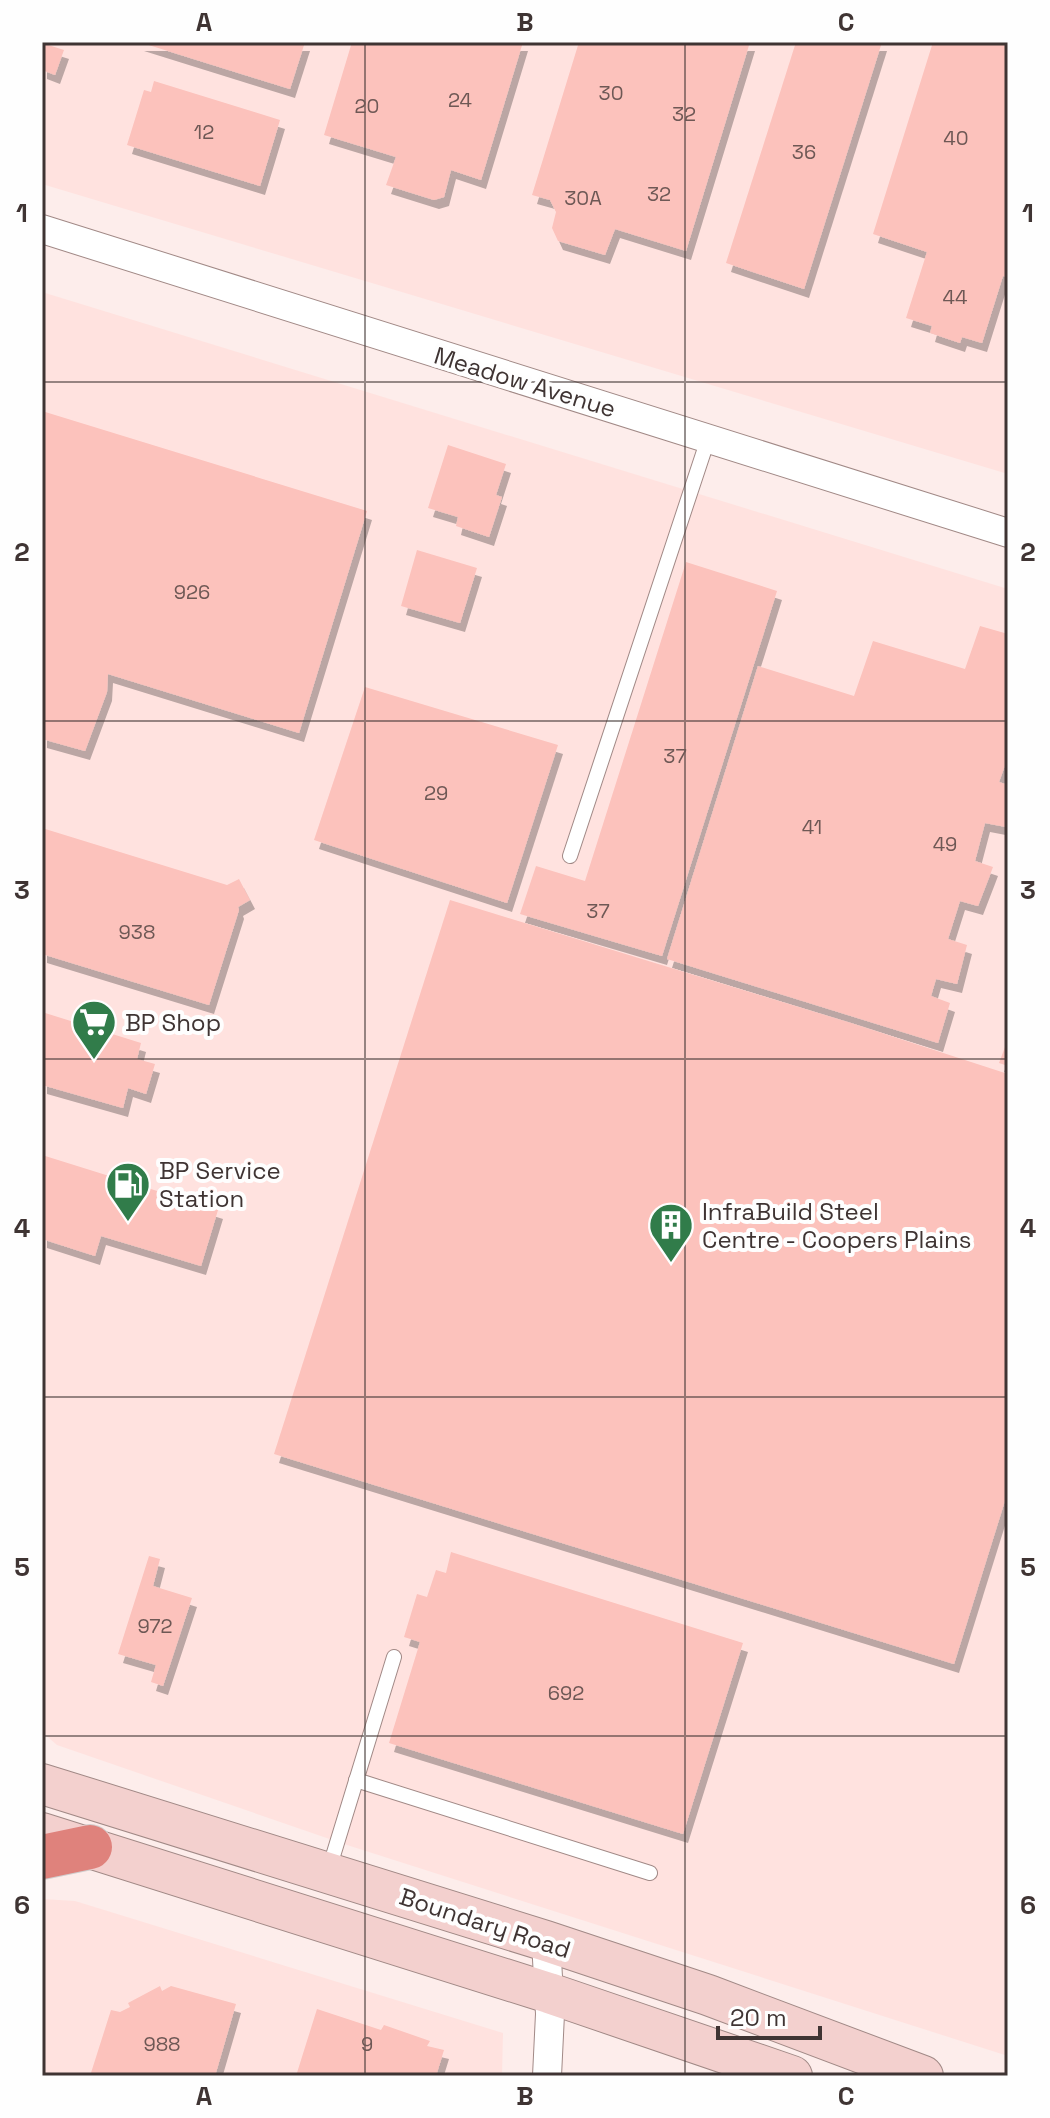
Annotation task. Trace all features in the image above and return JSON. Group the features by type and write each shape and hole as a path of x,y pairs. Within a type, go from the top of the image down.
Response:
{"highway":[{"path":"42,1857 90,1847"}],"main road":[{"name":"Boundary Road","path":"42,1784 546,1941 708,1995 923,2076"},
{"name":"Boundary Road","path":"42,1833 549,1993 792,2076"}],"street":[{"name":"Meadow Avenue","path":"42,229 1008,533"},
{"path":"546,1941 549,1993 547,2076"}],"lane":[{"path":"570,856 708,439"},
{"path":"328,1873 394,1657"},
{"path":"356,1780 650,1873"}],"shaded area":[{"path":"42,42 1008,42 1008,474 42,184"},
{"path":"42,292 1008,589 1008,2056 347,1845 57,1745 42,1732"},
{"path":"42,1899 75,1901 503,2033 502,2076 42,2076"}],"building":[{"path":"139,42 305,42 290,89"},
{"path":"352,42 523,42 481,180 451,170 444,197 434,200 386,185 396,157 324,135"},
{"path":"579,42 750,42 686,251 615,229 605,255 558,241 552,228 556,212 550,200 532,195"},
{"path":"796,42 882,42 804,289 726,263"},
{"path":"933,42 1008,42 1008,277 1003,276 982,343 962,337 960,343 930,333 932,326 906,318 927,252 873,234"},
{"path":"42,43 64,50 55,75 42,70"},
{"path":"154,81 280,120 260,186 127,145 144,90 151,92"},
{"path":"42,411 367,511 299,733 108,674 107,692 85,751 42,739"},
{"path":"448,445 506,464 496,495 502,497 489,537 456,526 458,517 428,508"},
{"path":"417,550 477,568 460,623 401,606"},
{"path":"686,562 777,591 662,956 520,914 536,866 585,881"},
{"path":"980,626 1008,634 1008,757 999,782 1008,785 1008,819 1006,827 985,823 975,861 993,867 978,906 960,901 948,939 967,945 957,984 936,979 931,996 950,1003 938,1043 667,959 758,666 854,696 873,641 965,669"},
{"path":"365,687 558,745 507,903 314,840"},
{"path":"42,828 227,885 239,879 250,900 238,907 209,1005 42,954"},
{"name":"InfraBuild Steel Centre - Coopers Plains","path":"450,900 1008,1074 1008,1491 954,1664 274,1454"},
{"name":"BP Shop","path":"42,1012 141,1043 137,1059 155,1064 146,1094 128,1088 123,1108 42,1085"},
{"path":"1008,1039 1008,1066 999,1063"},
{"name":"BP Service Station","path":"42,1155 218,1210 201,1266 101,1236 95,1256 42,1239"},
{"path":"451,1552 743,1643 683,1834 389,1743 420,1642 404,1637 417,1594 427,1597 436,1570 446,1573"},
{"path":"149,1556 160,1559 153,1586 192,1598 163,1686 151,1682 156,1665 118,1654"},
{"path":"160,1986 162,1991 171,1986 236,2004 215,2076 90,2076 111,2010 120,2012 130,2007 128,2003"},
{"path":"317,2009 381,2030 384,2025 430,2041 427,2046 444,2050 436,2076 296,2076"}],"place":[{"name":"BP Shop","path":"94,1061"},
{"name":"BP Service Station","path":"128,1223"},
{"name":"InfraBuild Steel Centre - Coopers Plains","path":"671,1264"}]}
